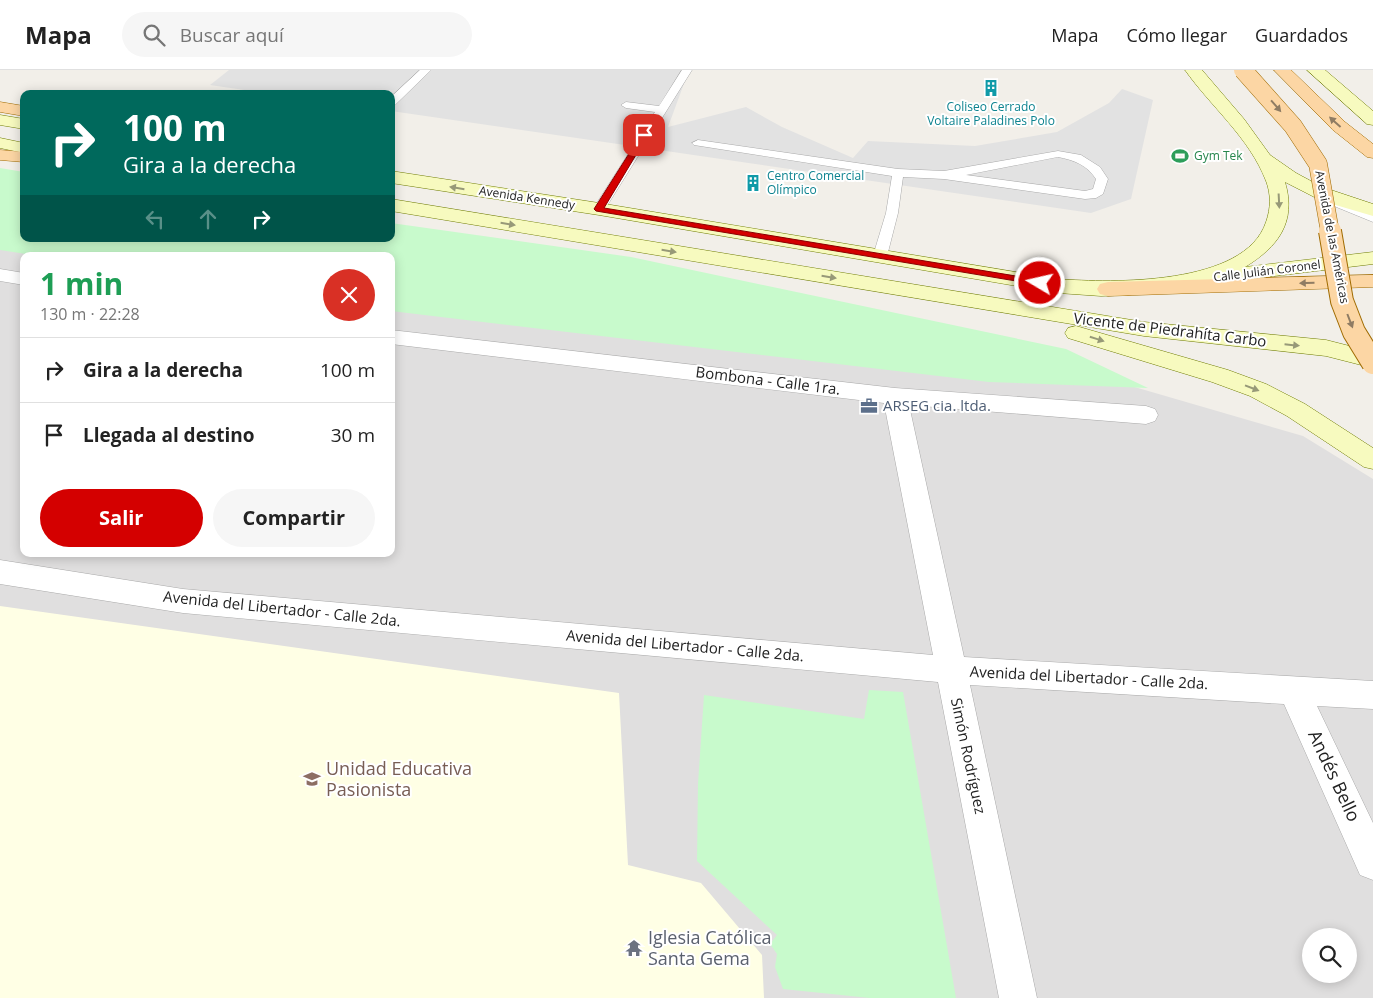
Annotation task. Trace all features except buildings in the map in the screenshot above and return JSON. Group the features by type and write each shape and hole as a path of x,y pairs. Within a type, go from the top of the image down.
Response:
{"main road":[{"path":"1193,70 1262,156 1279,171 1314,192 1373,210"},
{"name":"Avenida de las Américas","path":"1243,70 1293,126 1310,148 1318,164 1342,301 1354,332 1373,361"},
{"path":"1282,70 1333,120 1373,153"},
{"path":"1315,70 1373,120"},
{"path":"0,107 20,110"},
{"path":"0,120 20,123"},
{"path":"0,143 20,147"},
{"path":"0,155 20,156"},
{"path":"1160,284 1201,277 1231,267 1261,248 1270,237 1278,222 1280,199 1275,180 1262,156"},
{"name":"Avenida Kennedy","path":"395,178 598,209 1058,286 1108,288 1160,284"},
{"name":"Avenida Kennedy","path":"395,206 967,300"},
{"name":"Calle Julián Coronel","path":"1160,284 1373,258"},
{"path":"1108,288 1373,281"},
{"path":"967,300 1220,376 1258,390 1296,410 1373,460"},
{"name":"Vicente de Piedrahíta Carbo","path":"967,300 1144,329 1326,348 1373,361"}],"street":[{"path":"0,275 20,278"},
{"name":"Bombona - Calle 1ra.","path":"395,337 895,396 1146,415"},
{"name":"Simón Rodríguez","path":"895,396 1018,998"},
{"name":"Avenida del Libertador - Calle 2da.","path":"0,572 183,600 951,670 1373,695"},
{"name":"Andés Bello","path":"1294,690 1373,862"}],"lane":[{"path":"395,99 426,70"},
{"path":"598,209 686,70"},
{"path":"626,105 661,110"},
{"path":"698,143 898,173 944,175 1085,195 1099,191 1102,179 1096,170 1077,157 1067,154 1058,154 944,175"},
{"path":"880,256 892,213 898,173"},
{"path":"1314,192 1373,218"}],"shaded area":[{"path":"229,70 689,70 668,127 746,107 782,127 853,158 868,141 975,146 1057,132 1109,103 1122,89 1153,100 1131,199 1091,213 395,112 395,90 244,90 210,85"},
{"path":"0,183 20,230 20,242 395,242 1007,350 1303,436 1373,479 1373,998 0,998"},
{"name":"Unidad Educativa Pasionista","path":"0,606 619,693 628,865 701,883 762,955 764,998 0,998"}],"green space":[{"path":"0,168 20,171 20,242 395,242 395,224 631,257 1066,349 1148,388 989,382 395,311 395,252 20,253 0,250"},
{"path":"869,690 903,692 956,998 870,998 783,989 775,967 777,954 770,944 777,935 697,861 698,784 704,695 864,719"}],"place":[{"name":"Coliseo Cerrado Voltaire Paladines Polo","path":"991,88"},
{"name":"Gym Tek","path":"1180,156"},
{"name":"Centro Comercial Olímpico","path":"753,183"},
{"name":"ARSEG cia. ltda.","path":"869,406"},
{"name":"Unidad Educativa Pasionista","path":"312,779"},
{"name":"Iglesia Católica Santa Gema","path":"634,948"}],"route":[{"path":"644,135 598,209 1040,283"}]}
